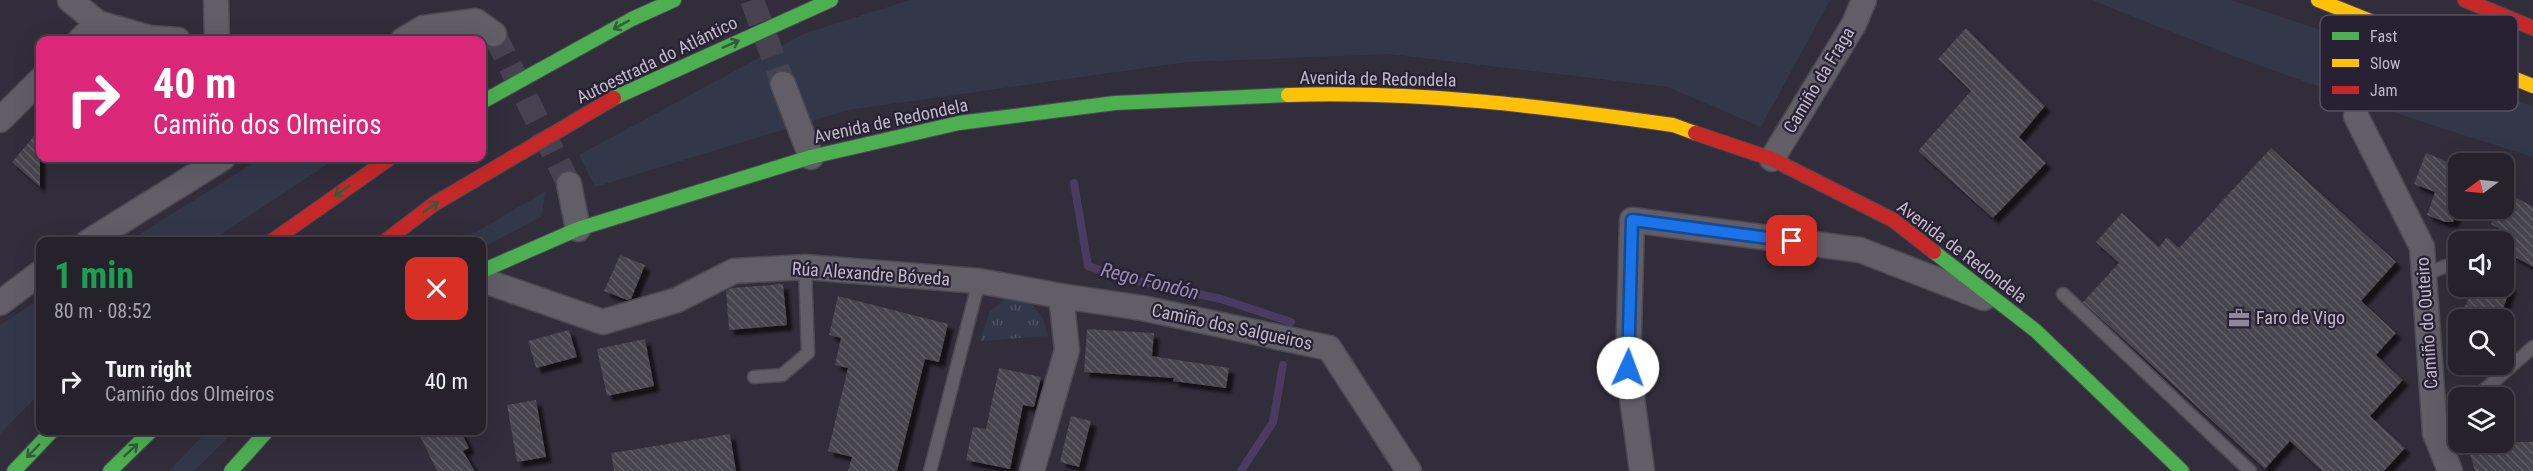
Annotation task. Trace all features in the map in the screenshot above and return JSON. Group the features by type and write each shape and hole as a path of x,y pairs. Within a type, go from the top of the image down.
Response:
{"highway":[{"path":"486,100 632,19 674,0"},
{"name":"Autoestrada do Atlántico","path":"391,237 434,204 614,98 831,0"},
{"path":"2318,0 2356,15"},
{"path":"2465,0 2501,15"},
{"path":"2518,22 2533,28"},
{"path":"2518,80 2533,86"},
{"name":"Avenida de Redondela","path":"486,269 578,229 811,157 959,123 1115,103 1341,93 1427,95 1519,103 1673,125 1772,159 1893,220 2036,331 2182,471"},
{"path":"278,237 384,162"},
{"path":"14,471 48,435"},
{"path":"110,471 148,435"},
{"path":"231,471 263,435"}],"street":[{"path":"70,0 98,23 143,36"},
{"path":"216,0 217,36"},
{"name":"Camiño da Fraga","path":"1772,159 1854,24 1864,0"},
{"path":"410,36 423,28 476,21 494,34"},
{"path":"84,36 98,23"},
{"path":"0,120 36,84"},
{"path":"783,84 811,157"},
{"name":"Camiño do Outeiro","path":"2356,116 2435,270 2435,432 2450,471"},
{"path":"96,237 217,162"},
{"path":"569,184 578,229"},
{"path":"1642,471 1628,368 1632,220 1860,250 2004,305"},
{"name":"Rúa Alexandre Bóveda","path":"486,281 603,322 677,300 734,272 805,267 979,281 1061,297"},
{"path":"0,303 36,276"},
{"path":"1032,471 1067,350 1061,297"},
{"name":"Camiño dos Salgueiros","path":"1061,297 1142,308 1329,348 1409,471"}],"lane":[{"path":"754,377 782,375 808,353 805,267"},
{"path":"930,471 979,281"},
{"path":"2063,294 2250,471"},
{"path":"2488,387 2533,347"},
{"path":"2435,432 2448,421"}],"green space":[{"path":"910,0 1830,0 1761,127 1668,87 1389,54 1187,62 848,110 595,187 579,155 803,34"},
{"path":"2092,0 2231,0 2320,30 2320,87 2311,84"},
{"path":"2518,100 2533,107 2533,157 2389,111 2518,111"},
{"path":"255,162 331,162 217,237 135,237"},
{"path":"546,191 541,217 486,246 486,237 468,237"},
{"path":"1011,294 1026,296 1043,319 1048,336 980,341 990,311"},
{"path":"36,302 36,397 0,434 0,325"},
{"path":"203,435 231,435 194,471 169,471"}],"building":[{"path":"1966,28 2045,106 2019,137 2046,163 1993,218 1918,151 1971,91 1938,59"},
{"path":"36,134 36,162 40,162 40,187 12,162"},
{"name":"Faro de Vigo","path":"2271,148 2396,262 2361,301 2396,333 2376,355 2403,380 2370,416 2405,448 2384,471 2322,471 2290,441 2265,469 2083,302 2119,263 2096,242 2122,213 2159,247 2167,237 2179,248"},
{"path":"2426,153 2448,162 2448,219 2454,219 2453,222 2445,222 2427,215 2435,192 2414,184"},
{"path":"2514,196 2533,207 2533,267 2514,257 2514,231 2503,231 2491,224 2494,219 2514,219"},
{"path":"620,255 645,265 631,299 627,300 604,291"},
{"path":"783,284 787,325 729,330 726,291 732,288"},
{"path":"838,296 948,324 939,362 925,359 897,471 848,471 852,457 828,451 848,368 835,365 841,338 829,335"},
{"path":"2470,297 2507,297 2503,309 2464,308"},
{"path":"1087,329 1154,333 1152,356 1229,368 1226,388 1173,381 1174,378 1084,372"},
{"path":"569,330 577,357 536,368 528,341"},
{"path":"645,339 654,386 607,396 597,349"},
{"path":"999,368 1041,377 1034,407 1023,405 1010,469 966,460 973,427 986,429"},
{"path":"536,400 546,457 517,462 507,405"},
{"path":"1071,416 1091,421 1079,467 1060,462"},
{"path":"730,434 736,471 614,471 611,453"},
{"path":"419,435 462,435 469,448 463,451 475,471 437,471"},
{"path":"2514,442 2533,442 2533,471 2475,471 2469,453 2514,453"}],"waterway":[{"name":"Rego Fondón","path":"1074,183 1088,266 1124,278 1221,299 1291,322"},
{"name":"Rego Fondón","path":"1241,471 1273,422 1283,365"}],"tunnel":[{"path":"752,0 783,84"},
{"path":"494,34 569,184"}],"traffic: fast":[{"path":"486,100 632,19 674,0"},
{"path":"614,98 831,0"},
{"path":"486,269 578,229 811,157 959,123 1115,103 1288,95"},
{"path":"1934,252 2036,331 2182,471"},
{"path":"14,471 48,435"},
{"path":"110,471 147,435"},
{"path":"231,471 263,435"}],"traffic: slow":[{"path":"2318,0 2356,15"},
{"path":"2518,80 2533,86"},
{"path":"1288,95 1386,95 1481,101 1673,125 1695,133"}],"traffic: jam":[{"path":"2465,0 2501,15"},
{"path":"2518,22 2533,28"},
{"path":"391,237 434,204 614,98"},
{"path":"1695,133 1772,159 1893,220 1934,252"},
{"path":"278,237 384,162"}],"place":[{"name":"Faro de Vigo","path":"2239,318"}],"route":[{"path":"1628,368 1632,220 1792,241"}]}
